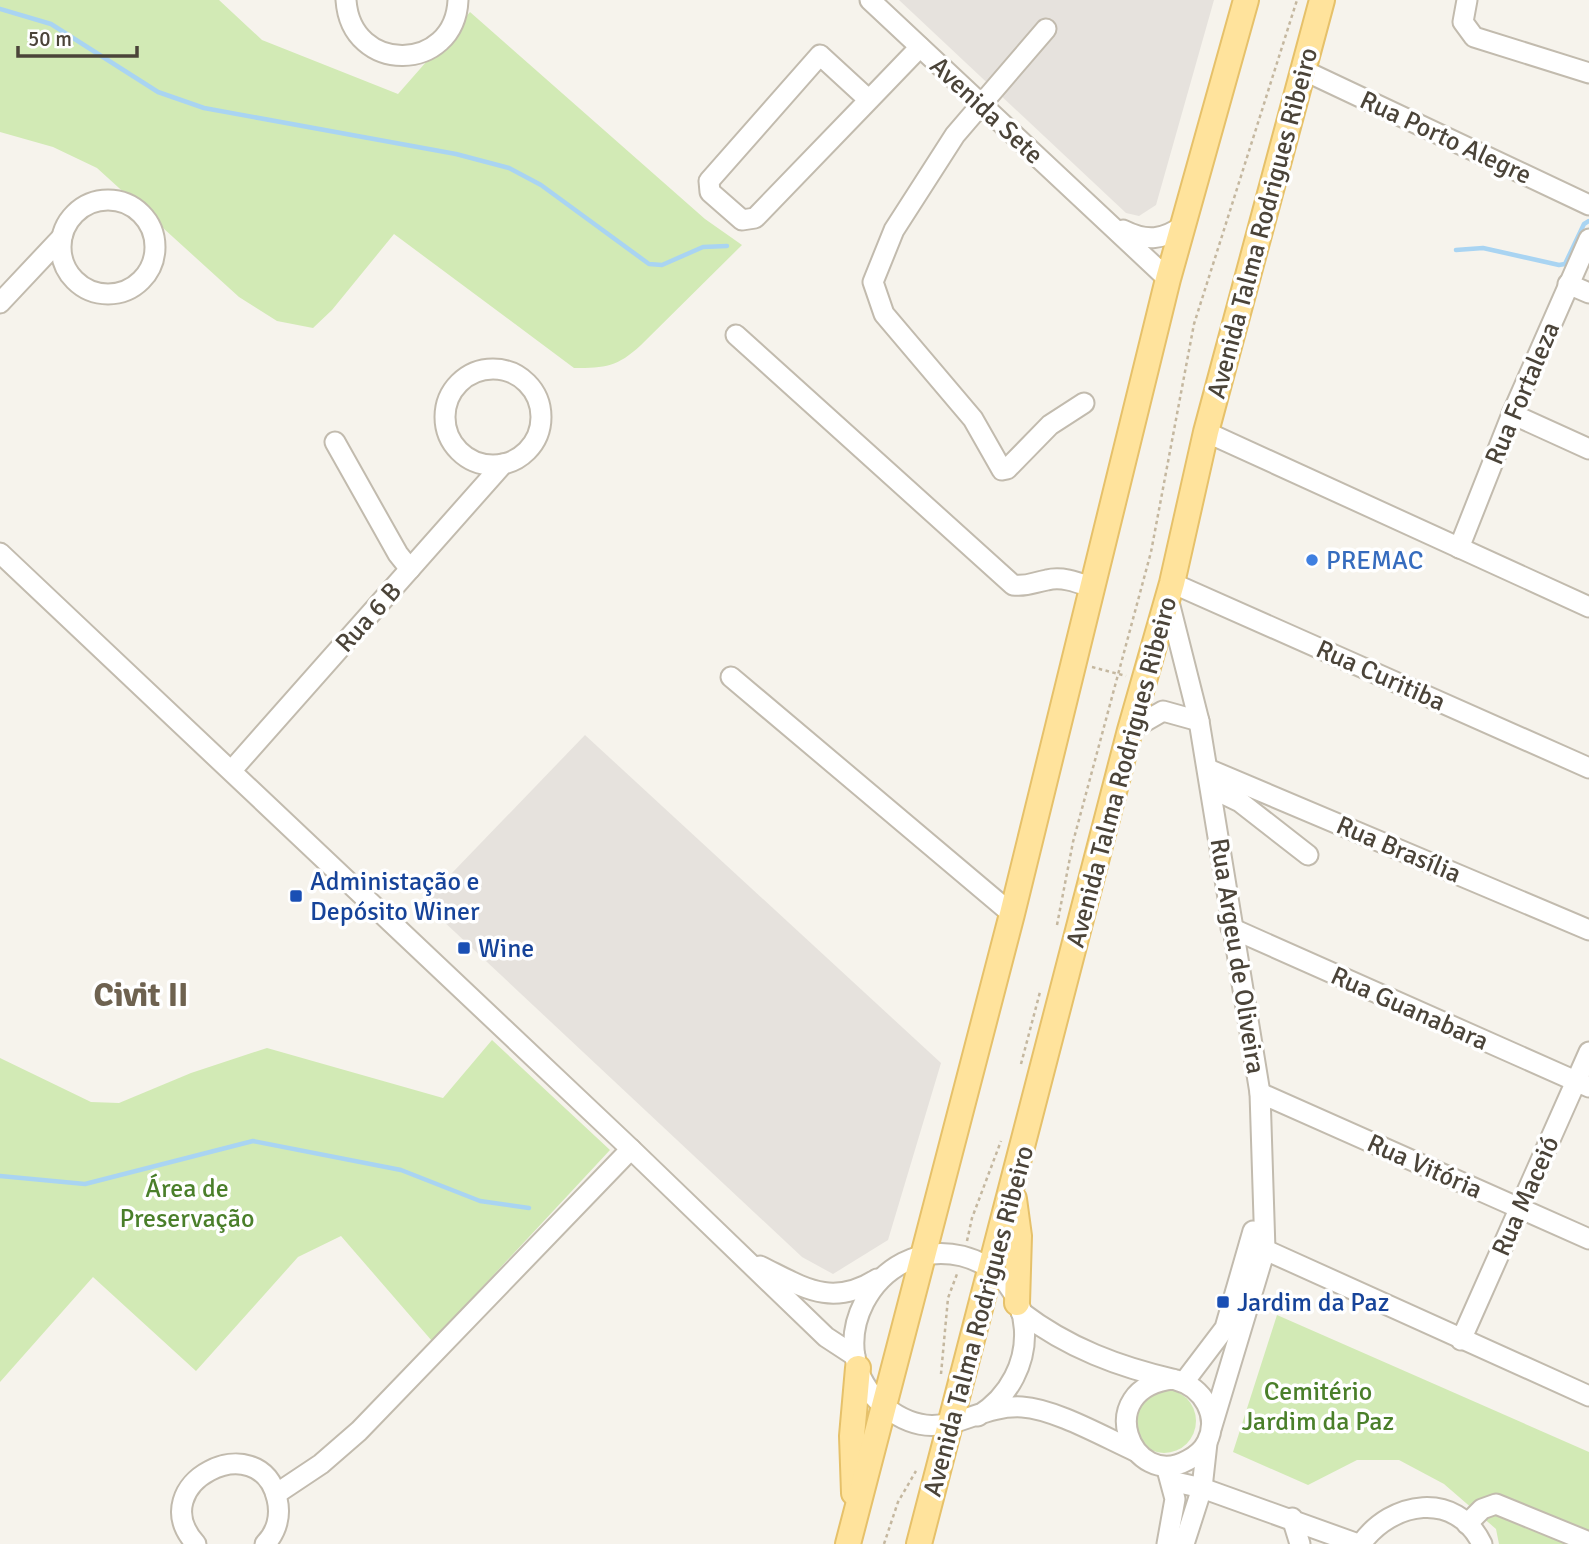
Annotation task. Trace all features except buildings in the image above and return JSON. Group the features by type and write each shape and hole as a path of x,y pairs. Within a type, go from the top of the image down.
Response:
{"main road":[{"path":"848,1544 1012,914 1168,279 1246,0"},
{"name":"Avenida Talma Rodrigues Ribeiro","path":"919,1544 1130,730 1170,591 1206,432 1322,0"},
{"path":"1013,1187 1019,1236 1019,1307"},
{"path":"855,1518 852,1436 857,1362"}],"street":[{"path":"346,0 352,26 360,38 371,48 399,57 421,53 439,42 456,18 458,0"},
{"name":"Avenida Sete","path":"870,0 1168,279"},
{"path":"1467,0 1463,22 1474,37 1589,73"},
{"path":"1046,29 955,135 894,230 873,282 884,314 973,419 1002,470 1007,469 1050,425 1084,403"},
{"path":"869,100 820,55 709,181 710,192 742,220 755,218 869,100 920,47"},
{"name":"Rua Porto Alegre","path":"1303,70 1589,205"},
{"path":"0,303 62,237 68,222 78,210 92,202 123,202 137,210 148,222 154,236 155,252 142,280 115,294 99,294 85,289 69,273 61,252 62,237"},
{"name":"Avenida Sete","path":"1104,219 1141,239 1167,237 1184,225"},
{"name":"Rua Fortaleza","path":"1459,548 1511,414 1589,239"},
{"path":"1567,284 1589,293"},
{"path":"736,335 1013,585 1029,587 1047,580 1067,579 1093,588"},
{"name":"Rua 6 B","path":"232,770 503,464 518,458 530,448 538,434 542,418 540,402 527,382 507,370 491,368 475,371 461,380 451,392 445,407 449,438 459,451 480,463 503,464"},
{"path":"1511,414 1589,449"},
{"path":"1206,432 1589,607"},
{"path":"335,442 398,554 410,569"},
{"path":"0,553 631,1149 826,1338 857,1362"},
{"name":"Rua Argeu de Oliveira","path":"1170,591 1210,778 1231,928 1260,1093 1264,1193 1257,1246"},
{"name":"Rua Curitiba","path":"1170,591 1589,768"},
{"path":"732,677 981,884 1012,914"},
{"path":"1130,730 1163,711 1199,721"},
{"path":"1210,778 1308,855"},
{"name":"Rua Brasília","path":"1210,778 1589,930"},
{"name":"Rua Guanabara","path":"1231,928 1583,1085"},
{"name":"Rua Maceió","path":"1461,1340 1520,1208 1583,1085 1589,1052"},
{"name":"Rua Vitória","path":"1260,1093 1589,1239"},
{"path":"276,1494 321,1464 359,1431 631,1149"},
{"path":"1257,1246 1589,1396"},
{"path":"1136,1451 1127,1436 1125,1419 1130,1403 1141,1390 1156,1381 1179,1381 1225,1328 1257,1246"},
{"path":"1184,1544 1202,1488 1210,1435 1257,1246"},
{"path":"742,1257 821,1294 856,1290 902,1262 923,1255 964,1257 991,1270 1019,1307 1082,1350 1128,1368 1179,1381 1200,1392 1209,1408 1210,1435 1189,1460 1168,1474"},
{"path":"884,1274 867,1294 857,1317 857,1362 866,1385 884,1406 920,1423 950,1425 978,1416 1024,1407 1042,1411 1136,1451 1168,1474 1202,1488 1360,1544 1378,1524 1400,1510 1436,1508 1467,1524 1482,1544"},
{"path":"978,1416 998,1402 1019,1372 1025,1349 1019,1307"},
{"path":"196,1544 186,1528 183,1514 185,1499 201,1474 214,1466 244,1465 263,1476 276,1494 277,1524 265,1544"},
{"path":"1167,1544 1175,1499 1168,1474"},
{"path":"1467,1524 1482,1509 1496,1504 1589,1542"},
{"path":"1292,1518 1300,1544"}],"path":[{"path":"1056,930 1073,842 1152,552 1194,324 1297,0"},
{"path":"1075,663 1144,680"},
{"path":"1021,1064 1042,983"},
{"path":"941,1376 948,1298 964,1257 972,1218 1003,1136"},
{"path":"884,1544 898,1502 919,1466"}],"shaded area":[{"path":"899,0 1214,0 1156,205 1139,216 1126,213"},
{"path":"585,735 941,1063 888,1240 833,1274 802,1257 441,919 426,900"}],"green space":[{"path":"0,0 219,0 262,40 398,94 470,12 705,219 742,245 641,345 625,358 603,367 574,368 394,234 332,310 313,328 277,321 239,297 97,168 53,147 0,132"},
{"name":"Área de Preservação","path":"492,1040 610,1150 432,1341 341,1236 298,1257 196,1371 93,1277 0,1382 0,1058 91,1102 119,1103 191,1073 267,1048 443,1098"},
{"name":"Cemitério Jardim da Paz","path":"1277,1315 1589,1452 1589,1544 1499,1544 1496,1529 1444,1484 1399,1460 1357,1460 1308,1485 1233,1452"},
{"path":"1164,1389 1182,1395 1190,1403 1196,1421 1190,1439 1182,1447 1164,1453 1146,1447 1138,1439 1132,1421 1138,1403 1146,1395"}],"waterway":[{"path":"0,9 51,24 158,92 204,108 456,154 509,168 541,185 649,264 662,265 703,247 727,246"},
{"path":"1456,250 1483,248 1559,265 1565,264 1584,224 1589,221"},
{"path":"0,1176 85,1184 253,1141 401,1170 480,1201 529,1208"}],"place":[{"name":"PREMAC","path":"1312,560"},
{"name":"Administação e Depósito Winer","path":"296,896"},
{"name":"Wine","path":"464,948"},
{"name":"Jardim da Paz","path":"1223,1302"}],"district":[{"name":"Civit II","path":"141,994"}]}
